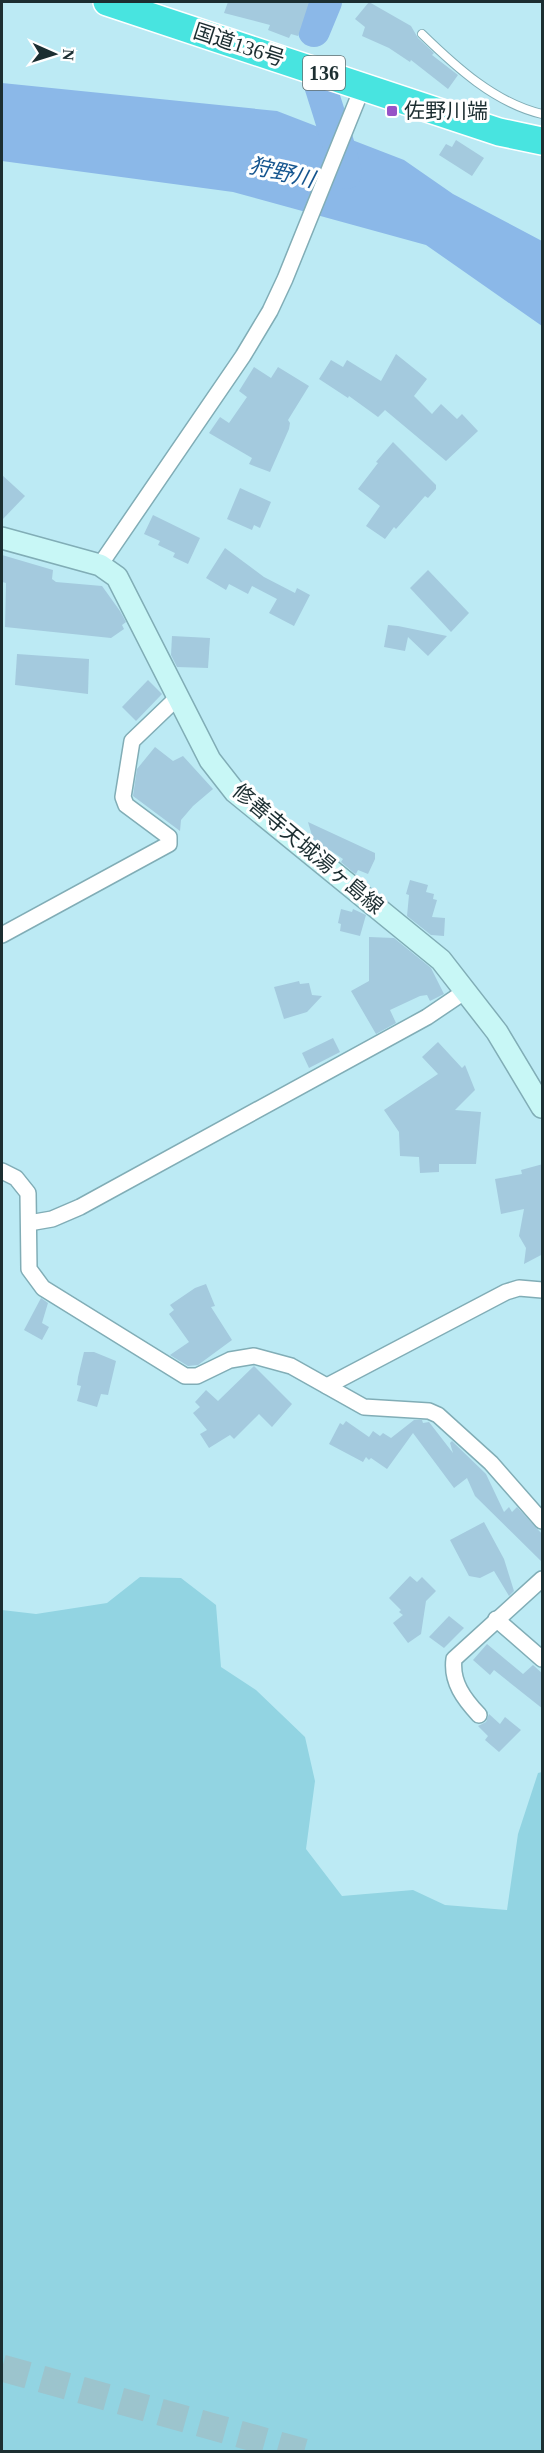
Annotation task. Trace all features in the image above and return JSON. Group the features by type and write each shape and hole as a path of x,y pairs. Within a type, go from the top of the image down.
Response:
{"highway":[{"name":"国道136号","path":"108,2 360,94 499,132 543,141"}],"main road":[{"name":"修善寺天城湯ヶ島線","path":"2,538 100,564 117,577 210,760 235,792 441,960 467,990 497,1032 543,1107"}],"street":[{"path":"100,564 243,356 285,279 360,94"},
{"path":"2,935 169,844 169,837 126,805 123,797 132,741 179,696"},
{"path":"29,1223 52,1219 80,1207 427,1017 467,990"},
{"path":"2,1171 16,1178 28,1193 29,1269 43,1288 178,1373 197,1376 230,1360 254,1356 291,1366 364,1407 420,1409 438,1415 490,1463 543,1521"},
{"path":"327,1386 506,1292 519,1288 543,1290"},
{"path":"479,1715 461,1694 454,1678 454,1659 543,1579"},
{"path":"496,1619 543,1659"}],"lane":[{"path":"422,34 481,86 543,114"}],"shaded area":[{"path":"140,1577 181,1578 216,1605 221,1667 256,1690 305,1737 315,1781 306,1849 342,1896 413,1890 445,1905 507,1910 518,1834 538,1773 542,1772 542,2451 2,2451 2,1610 36,1614 107,1603"}],"water":[{"name":"狩野川","path":"2,83 277,111 404,160 453,194 542,241 542,326 426,245 233,192 2,161"}],"building":[{"path":"228,2 309,2 298,36 291,34 289,38 268,30 270,25 224,13"},
{"path":"369,2 411,26 418,38 434,53 432,55 458,75 448,89 411,60 410,62 389,48 362,36 365,27 355,19"},
{"path":"456,140 484,158 472,176 439,155 446,144 452,147"},
{"path":"396,354 427,379 414,396 432,414 441,404 457,419 462,414 478,431 446,461 385,410 378,417 349,396 348,398 319,379 331,360 343,367 347,360 381,381"},
{"path":"254,367 271,378 278,367 309,386 288,420 289,429 270,472 249,464 252,458 209,433 220,417 229,423 247,397 239,391"},
{"path":"393,442 436,485 436,489 428,498 425,496 385,539 366,526 380,506 358,489"},
{"path":"2,475 25,496 2,520"},
{"path":"240,488 271,502 260,528 254,525 252,530 227,519"},
{"path":"153,515 200,538 188,564 173,557 175,553 158,545 160,541 144,534"},
{"path":"225,548 264,577 295,593 297,588 310,595 294,626 269,613 277,599 252,586 248,594 229,584 226,590 206,578"},
{"path":"2,555 53,570 52,579 56,582 102,586 126,622 122,625 124,629 111,638 5,627 6,583 2,582"},
{"path":"428,570 469,613 451,632 410,588"},
{"path":"388,625 447,636 428,656 408,637 405,651 384,647"},
{"path":"172,636 210,638 208,668 177,667 171,655"},
{"path":"17,654 89,659 88,694 15,685"},
{"path":"148,680 162,694 136,721 122,707"},
{"path":"155,747 173,761 183,756 213,789 181,820 180,831 133,796 137,769"},
{"path":"308,822 375,853 375,859 368,874 358,870 356,874 354,873 341,862 343,859 313,839"},
{"path":"410,880 428,885 426,892 434,894 433,899 437,900 432,917 445,918 444,936 431,935 407,916 409,895 406,894"},
{"path":"341,909 352,912 353,909 366,915 360,936 340,931 341,924 338,923"},
{"path":"369,937 394,938 431,968 444,994 430,1001 427,995 420,996 390,1010 396,1023 376,1034 351,991 369,981"},
{"path":"299,981 300,984 309,983 312,995 322,996 307,1012 284,1019 274,987"},
{"path":"333,1038 340,1052 309,1068 302,1053"},
{"path":"438,1042 462,1068 465,1065 475,1090 455,1110 481,1112 476,1164 439,1164 439,1172 420,1173 419,1157 400,1156 399,1132 384,1110 438,1074 422,1057"},
{"path":"543,1164 543,1254 524,1264 526,1248 519,1236 524,1209 501,1214 495,1179 522,1174 521,1170"},
{"path":"206,1284 215,1306 211,1307 232,1340 198,1365 188,1366 170,1355 189,1342 169,1314 174,1310 170,1305 195,1288"},
{"path":"41,1298 48,1303 42,1323 49,1327 42,1340 24,1330"},
{"path":"84,1352 94,1352 116,1361 108,1395 101,1394 97,1407 77,1401 81,1386 77,1385 78,1377"},
{"path":"254,1366 292,1404 272,1427 259,1414 234,1439 230,1435 209,1448 200,1434 207,1430 193,1413 200,1407 195,1402 206,1390 218,1401"},
{"path":"414,1420 429,1422 453,1453 450,1443 452,1441 486,1474 504,1512 509,1507 512,1512 517,1507 543,1535 543,1563 475,1496 467,1478 454,1488 413,1433 387,1469 371,1458 369,1460 366,1457 363,1462 329,1444 340,1423 343,1425 346,1421 369,1437 373,1431 380,1436 383,1433 391,1438"},
{"path":"484,1522 504,1559 514,1591 509,1596 494,1571 480,1578 469,1576 450,1540"},
{"path":"410,1576 417,1582 422,1577 436,1591 426,1601 421,1634 408,1643 393,1623 403,1615 399,1612 401,1610 389,1598"},
{"path":"449,1616 464,1628 444,1648 429,1637"},
{"path":"487,1644 523,1674 533,1665 543,1674 543,1709 494,1670 490,1675 473,1660"},
{"path":"489,1714 500,1724 505,1717 521,1730 499,1752 485,1740 488,1736 478,1726 486,1722"}],"waterway":[{"path":"314,31 326,2"},
{"path":"317,75 346,173"}],"tunnel":[{"path":"2,2368 304,2452"}],"place":[{"name":"佐野川端","path":"392,111"}]}
